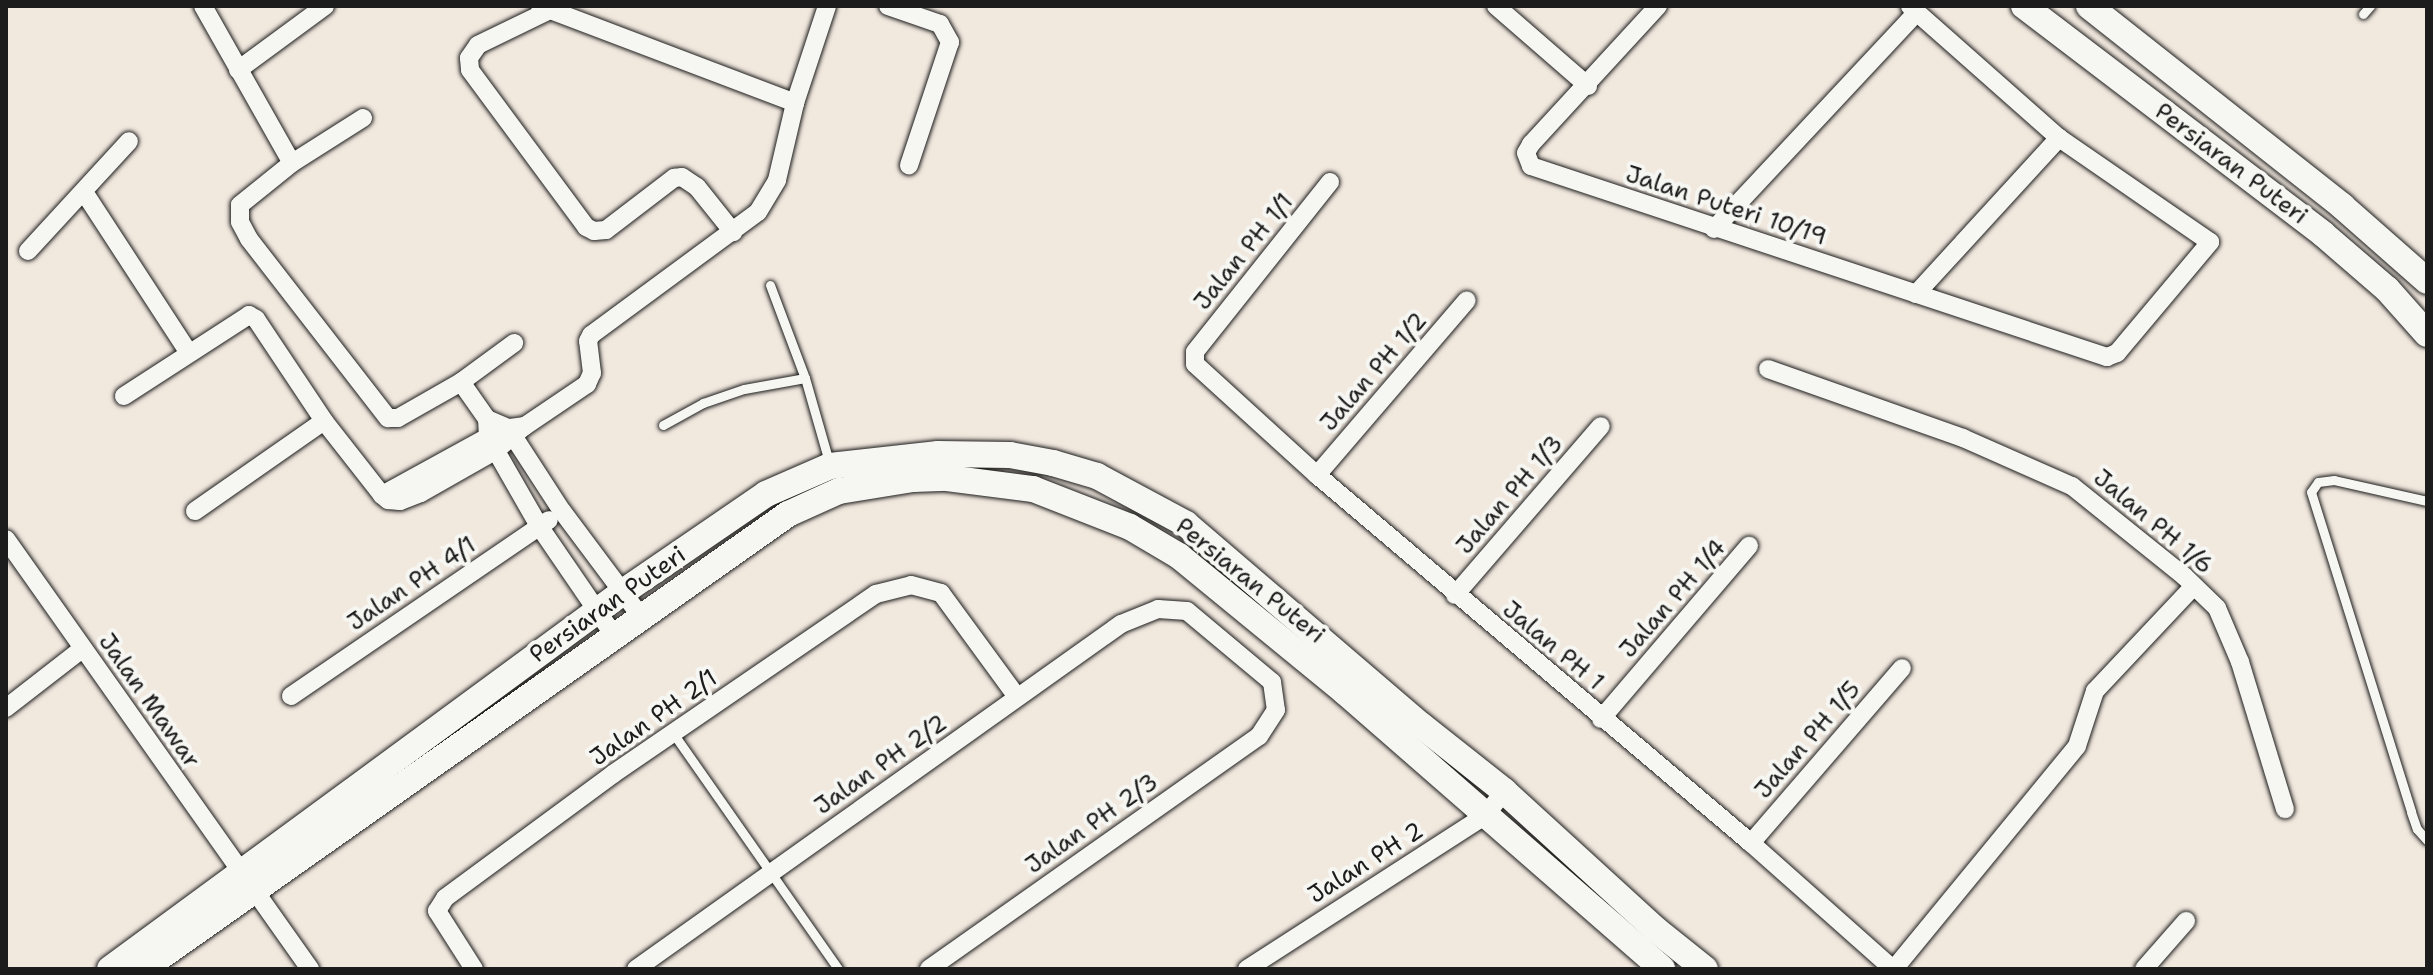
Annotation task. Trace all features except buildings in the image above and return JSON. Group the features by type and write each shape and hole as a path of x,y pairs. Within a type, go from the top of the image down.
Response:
{"main road":[{"name":"Persiaran Puteri","path":"2024,6 2323,234 2387,289 2427,334"},
{"name":"Persiaran Puteri","path":"2089,6 2342,206 2427,281"},
{"name":"Persiaran Puteri","path":"248,881 596,612 766,494 830,466 938,454 1010,455 1097,476 1186,524 1422,726 1504,791 1655,929 1705,969"},
{"name":"Persiaran Puteri","path":"248,881 615,637 788,514 839,491 913,479 947,478 1033,489 1130,527 1179,556 1486,815 1662,969"},
{"path":"110,969 248,881"},
{"path":"143,969 248,881"}],"street":[{"path":"203,6 292,163"},
{"path":"238,70 325,6"},
{"path":"124,396 249,315 256,319 324,421 382,495 388,500 412,498 490,435 516,431 587,384 592,373 588,341 591,335 758,212 777,180 795,103 827,6"},
{"path":"888,6 940,24 950,42 909,165"},
{"path":"1496,6 1588,86"},
{"name":"Jalan Puteri 10/19","path":"1658,6 1588,86 1531,144 1526,153 1531,166 2107,357 2117,353 2210,242 2059,138"},
{"path":"733,232 697,187 682,177 674,178 606,230 594,231 586,227 470,70 469,58 478,45 545,8 795,103"},
{"path":"1714,229 1914,9 2059,138 1916,294"},
{"path":"363,118 292,163 240,205 240,222 249,239 388,418 398,418 461,382 514,343"},
{"path":"28,251 129,141"},
{"name":"Jalan PH 1/1","path":"1195,352 1330,182"},
{"path":"84,192 189,353"},
{"name":"Jalan PH 1/2","path":"1317,475 1467,300"},
{"name":"Jalan PH 1","path":"1195,352 1195,364 1204,375 1455,595 1751,843 1884,966"},
{"name":"Jalan PH 1/6","path":"1768,369 1963,438 2072,486 2194,586 2217,608 2240,662 2285,809"},
{"path":"461,382 539,526 615,637"},
{"path":"195,511 324,421"},
{"name":"Jalan PH 1/3","path":"1455,595 1601,426"},
{"path":"490,435 516,431"},
{"path":"516,431 562,511 642,618"},
{"name":"Jalan PH 4/1","path":"291,696 562,511"},
{"name":"Jalan Mawar","path":"6,539 310,969"},
{"name":"Jalan PH 1/4","path":"1601,719 1749,546"},
{"name":"Jalan PH 2/1","path":"474,969 437,911 445,898 673,733 876,594 911,585 941,593 1017,697"},
{"path":"1884,966 2077,746 2095,691 2194,586"},
{"name":"Jalan PH 2/2","path":"636,969 1121,624 1158,609 1187,611 1272,682 1276,710"},
{"path":"6,708 82,649"},
{"name":"Jalan PH 1/5","path":"1751,843 1902,668"},
{"name":"Jalan PH 2/3","path":"929,969 1259,736 1276,710"},
{"name":"Jalan PH 2","path":"1247,969 1486,815 1504,791"},
{"path":"2144,969 2186,921"}],"lane":[{"path":"770,285 805,378 839,491"},
{"path":"663,425 703,403 744,389 805,378"},
{"path":"2427,501 2334,480 2318,482 2311,492 2411,812 2417,829 2427,840"},
{"path":"673,733 838,969"}]}
